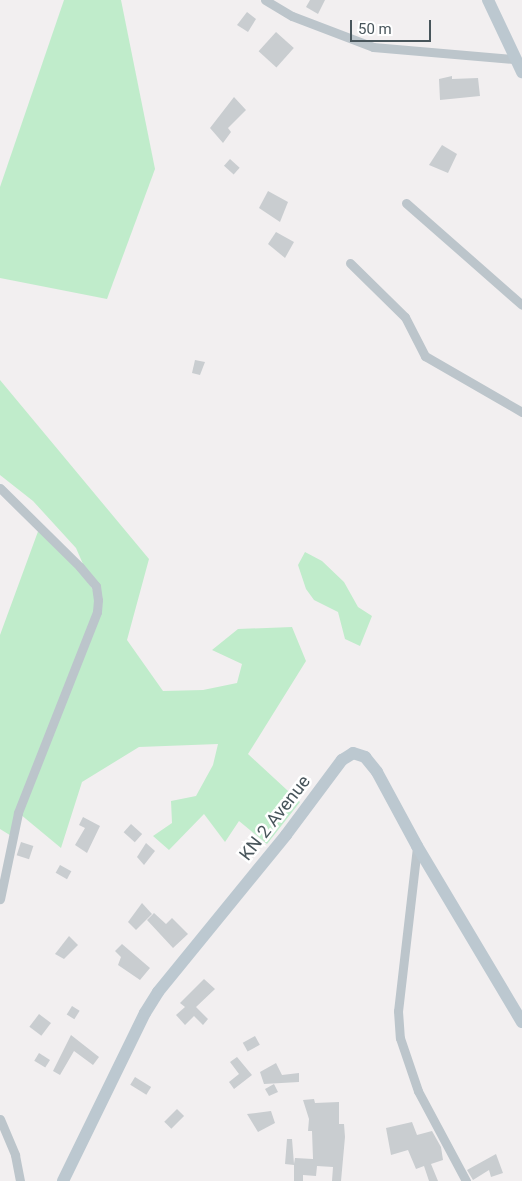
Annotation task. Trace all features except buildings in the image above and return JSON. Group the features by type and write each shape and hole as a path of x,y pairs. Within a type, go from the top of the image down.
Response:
{"main road":[{"path":"488,0 514,59 522,72"},
{"name":"KN 2 Avenue","path":"63,1181 145,1012 158,992 286,835 342,760 353,753 365,757 371,764 417,846 522,1022"}],"street":[{"path":"265,0 292,16 373,47 514,59"},
{"path":"406,203 522,305"},
{"path":"350,263 405,317 425,356 522,412"},
{"path":"0,488 80,567 96,586 98,600 97,612 18,813 0,899"},
{"path":"417,846 398,1011 401,1044 422,1100 466,1181"},
{"path":"0,1119 15,1155 20,1181"}],"green space":[{"path":"64,0 121,0 155,169 107,299 0,278 0,187"},
{"path":"0,380 149,559 127,640 163,691 203,690 237,683 242,664 212,650 238,629 292,627 306,661 248,754 300,802 267,844 239,821 225,842 204,814 169,850 153,836 172,823 171,801 196,796 213,765 218,744 139,747 82,782 61,848 20,814 13,837 0,829 0,635 40,526 72,558 97,596 76,548 33,501 0,475"},
{"path":"305,552 322,561 344,582 358,607 372,616 360,646 345,639 338,612 314,600 306,589 298,565"}]}
